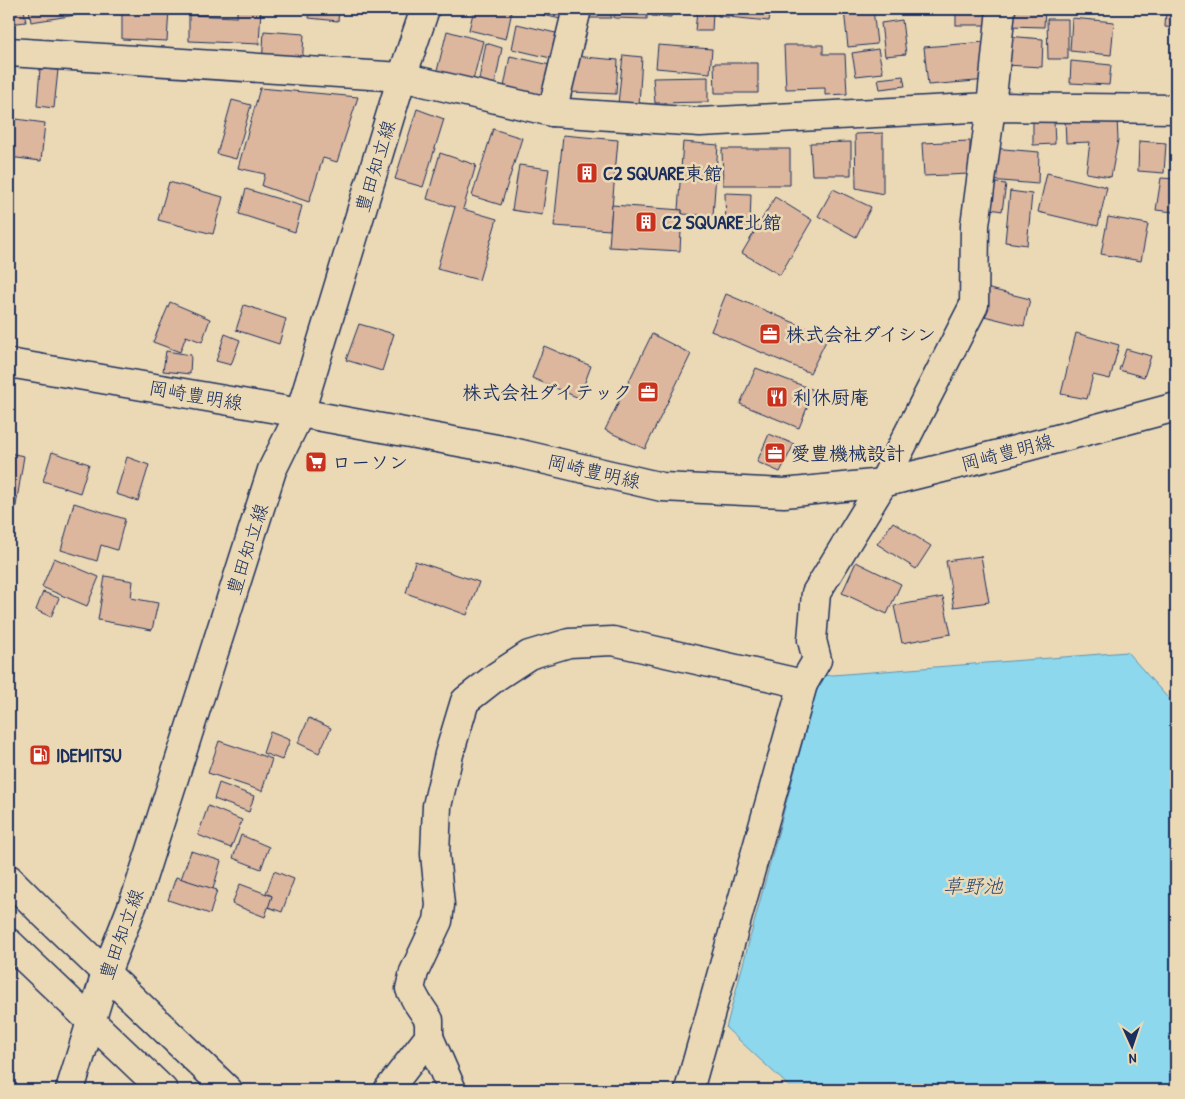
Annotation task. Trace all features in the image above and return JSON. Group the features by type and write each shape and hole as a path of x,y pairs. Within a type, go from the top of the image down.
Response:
{"street":[{"name":"豊田知立線","path":"70,1090 106,973 138,891 272,470 300,413 402,77 425,9"},
{"path":"552,112 577,9"},
{"path":"689,1090 803,684 818,660 812,640 816,593 883,483 974,305 975,225 991,107 1001,9"},
{"path":"9,52 402,77 552,112 700,122 991,107 1176,109"},
{"name":"岡崎豊明線","path":"9,363 300,413 508,452 662,487 784,493 883,483 1015,450 1176,406"},
{"path":"452,1090 430,1037 429,1020 410,988 414,972 438,921 440,905 434,854 437,806 449,754 465,701 497,676 529,655 569,642 613,641 803,684"},
{"path":"9,879 228,1090"},
{"path":"9,944 163,1090"},
{"path":"388,1090 430,1037"}],"water":[{"name":"草野池","path":"1127,652 1176,707 1176,1090 793,1090 726,1028 820,676"}],"building":[{"path":"9,9 24,9 26,22 9,24"},
{"path":"29,9 75,9 76,15 31,22"},
{"path":"122,9 169,9 167,41 122,39"},
{"path":"237,9 261,9 259,44 189,41 189,15 237,17"},
{"path":"310,9 339,9 338,21 309,18"},
{"path":"474,9 503,9 512,11 506,39 469,30"},
{"path":"516,9 567,9 565,20"},
{"path":"585,9 611,9 611,18 584,18"},
{"path":"615,9 647,9 647,19 614,18"},
{"path":"653,9 672,9 671,17 652,16"},
{"path":"718,9 771,9 769,21 718,16"},
{"path":"873,9 877,44 848,47 844,10"},
{"path":"956,9 993,9 993,25 956,25"},
{"path":"1008,9 1045,9 1044,27 1008,26"},
{"path":"1166,9 1176,9 1176,28 1165,27"},
{"path":"697,11 713,12 712,31 695,31"},
{"path":"1072,18 1114,22 1111,55 1070,51"},
{"path":"1047,19 1068,19 1068,59 1048,59"},
{"path":"902,20 906,54 885,56 881,23"},
{"path":"517,24 560,34 555,59 512,49"},
{"path":"264,31 304,34 302,67 262,65"},
{"path":"447,31 483,41 471,88 435,79"},
{"path":"1007,36 1043,39 1042,67 1005,65"},
{"path":"985,42 988,80 928,85 924,47"},
{"path":"486,43 502,48 493,93 477,90"},
{"path":"658,45 712,49 710,73 656,68"},
{"path":"784,45 823,45 823,54 845,54 847,94 825,95 825,88 786,89"},
{"path":"878,49 883,73 856,76 852,53"},
{"path":"623,55 642,57 639,105 618,104"},
{"path":"510,56 550,65 544,95 504,87"},
{"path":"573,56 618,60 616,94 570,92"},
{"path":"1071,61 1111,65 1109,85 1070,83"},
{"path":"714,63 758,63 758,93 715,93"},
{"path":"40,69 58,70 54,108 37,106"},
{"path":"903,76 905,86 880,89 878,79"},
{"path":"708,77 708,102 655,103 653,78"},
{"path":"260,88 358,97 337,162 323,158 309,202 262,186 265,174 238,168"},
{"path":"232,100 251,105 236,159 217,154"},
{"path":"417,109 444,119 423,187 395,179"},
{"path":"9,118 45,123 41,161 9,157"},
{"path":"1117,118 1118,140 1111,177 1086,173 1090,142 1066,143 1065,119"},
{"path":"1033,122 1054,122 1055,144 1033,145"},
{"path":"493,129 522,138 501,205 472,196"},
{"path":"883,133 883,194 856,188 855,134"},
{"name":"C2 SQUARE東館","path":"563,135 618,140 610,230 554,226"},
{"path":"970,141 970,174 924,176 922,143"},
{"path":"1139,141 1166,143 1164,173 1138,171"},
{"path":"683,142 718,145 713,216 682,214 682,210 678,210"},
{"path":"851,142 851,175 812,175 810,143"},
{"path":"992,148 1039,152 1038,184 989,180"},
{"path":"722,149 790,149 790,185 723,185"},
{"path":"440,153 476,165 463,209 497,219 479,280 437,269 455,207 427,199"},
{"path":"519,165 549,169 542,215 512,210"},
{"path":"1047,173 1107,187 1098,226 1038,212"},
{"path":"1161,178 1176,179 1174,212 1156,210"},
{"path":"169,182 223,197 213,234 158,220"},
{"path":"988,182 1006,184 1002,211 985,208"},
{"path":"246,189 302,206 295,232 239,214"},
{"path":"833,189 871,207 856,237 818,216"},
{"path":"1010,191 1032,194 1027,245 1005,242"},
{"path":"725,193 751,194 750,225 726,226"},
{"path":"775,197 812,220 780,275 742,253"},
{"name":"C2 SQUARE北館","path":"612,205 682,210 680,251 609,247"},
{"path":"1108,217 1148,224 1141,261 1101,254"},
{"path":"986,288 1030,299 1024,326 980,315"},
{"name":"株式会社ダイシン","path":"726,294 828,337 810,373 711,331"},
{"path":"170,302 210,319 202,342 186,336 180,352 153,342"},
{"path":"244,305 286,319 279,344 236,330"},
{"path":"359,324 394,334 382,371 346,360"},
{"path":"1076,333 1119,345 1110,379 1093,375 1087,399 1061,394"},
{"path":"225,334 240,340 231,365 216,361"},
{"name":"株式会社ダイテック","path":"652,334 691,354 645,449 605,430"},
{"path":"544,346 591,366 579,398 532,378"},
{"path":"1126,349 1151,356 1144,377 1119,370"},
{"path":"166,351 191,355 190,374 163,371"},
{"name":"利休厨庵","path":"756,368 814,390 799,428 740,404"},
{"name":"愛豊機械設計","path":"769,434 794,444 780,472 757,462"},
{"path":"52,452 89,464 80,493 43,481"},
{"path":"9,453 24,456 15,512 9,511"},
{"path":"127,457 149,465 138,501 116,494"},
{"path":"74,503 125,519 117,550 101,545 97,561 61,550"},
{"path":"893,522 931,546 916,569 877,544"},
{"path":"981,556 989,602 954,607 946,561"},
{"path":"54,558 99,577 87,606 42,587"},
{"path":"415,561 479,582 467,615 406,593"},
{"path":"856,562 901,584 887,614 842,593"},
{"path":"105,576 133,581 131,598 158,603 152,630 98,620"},
{"path":"43,592 59,598 51,617 36,610"},
{"path":"943,597 951,634 902,643 894,606"},
{"path":"309,718 331,728 319,753 298,743"},
{"path":"270,732 290,740 282,760 263,753"},
{"path":"219,741 272,759 262,791 208,773"},
{"path":"219,783 254,796 249,812 214,799"},
{"path":"208,806 242,820 231,848 198,835"},
{"path":"241,835 269,847 261,869 233,858"},
{"path":"191,851 221,861 213,889 181,879"},
{"path":"274,871 294,879 282,912 268,907 272,896 266,893"},
{"path":"176,877 217,890 210,914 168,900"},
{"path":"240,884 272,896 265,917 232,904"}],"place":[{"name":"C2 SQUARE東館","path":"587,173"},
{"name":"C2 SQUARE北館","path":"646,222"},
{"name":"株式会社ダイシン","path":"770,334"},
{"name":"株式会社ダイテック","path":"648,392"},
{"name":"利休厨庵","path":"777,397"},
{"name":"愛豊機械設計","path":"775,453"},
{"name":"ローソン","path":"316,462"},
{"name":"IDEMITSU","path":"40,755"}]}
